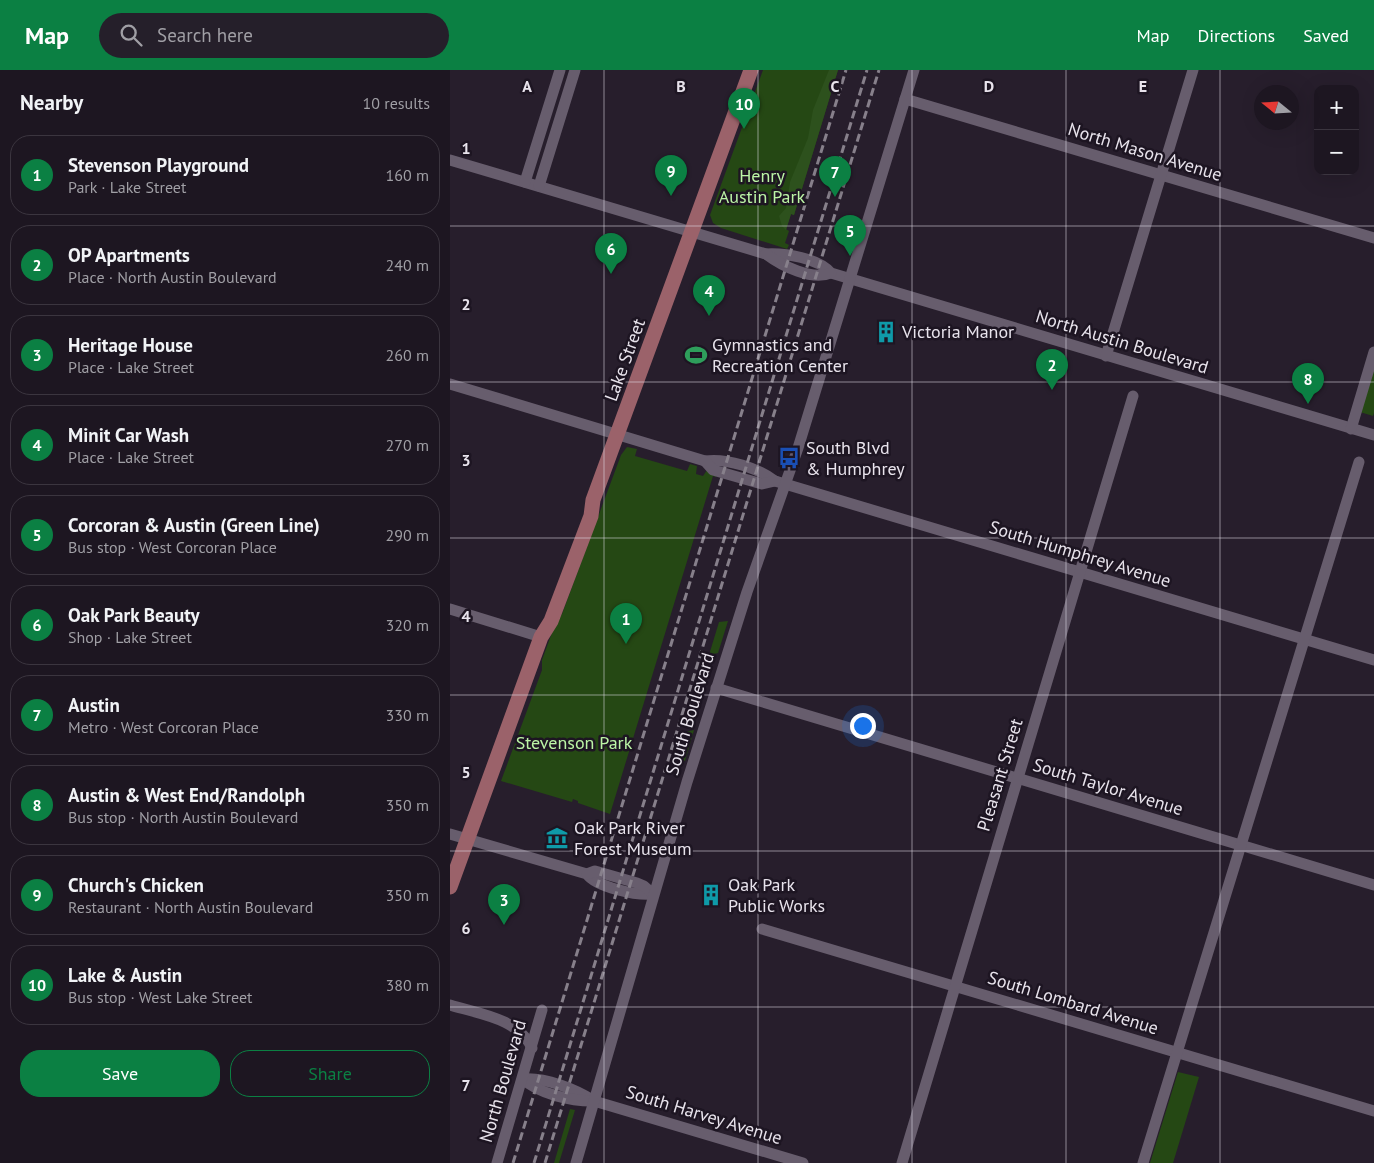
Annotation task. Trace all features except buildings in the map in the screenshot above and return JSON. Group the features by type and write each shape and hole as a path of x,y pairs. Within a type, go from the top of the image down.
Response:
{"main road":[{"name":"Lake Street","path":"450,887 541,637 541,618 581,513 593,500 750,70"}],"street":[{"path":"525,182 560,70"},
{"path":"539,186 575,70"},
{"name":"South Boulevard","path":"576,1163 716,688 780,482 850,279 914,70"},
{"path":"1106,356 1193,70"},
{"name":"North Mason Avenue","path":"905,99 1374,238"},
{"name":"North Austin Boulevard","path":"450,160 766,254 780,265 822,277 831,274 850,279 1374,435"},
{"path":"1350,428 1374,352"},
{"name":"South Humphrey Avenue","path":"450,384 705,461 716,460 741,466 765,474 780,482 1374,660"},
{"name":"Pleasant Street","path":"902,1163 1133,396"},
{"path":"1143,1163 1359,462"},
{"path":"450,609 541,637"},
{"name":"South Taylor Avenue","path":"716,688 1374,885"},
{"path":"450,834 587,874 592,881 641,895 654,894"},
{"name":"South Lombard Avenue","path":"762,929 1374,1111"},
{"path":"450,1005 514,1025 526,1036 532,1048"},
{"name":"North Boulevard","path":"497,1163 542,1010"},
{"name":"South Harvey Avenue","path":"523,1079 533,1078 581,1093 594,1100 803,1163"}],"green space":[{"name":"Henry Austin Park","path":"763,70 838,70 794,215 791,214 786,229 789,231 785,243 789,245 787,249 721,228 713,223 710,215"},
{"path":"829,70 838,70 794,215 791,214 786,230 782,226 779,216 786,208 790,182 808,138 813,110"},
{"path":"1374,365 1374,413 1373,416 1360,412"},
{"name":"Stevenson Park","path":"627,447 637,449 635,456 687,471 690,464 697,466 696,474 703,476 707,470 717,473 716,477 713,476 610,814 578,803 578,801 573,799 572,802 501,781 542,670 542,660 557,619 562,614 621,455"},
{"path":"728,621 718,653 709,655 719,622"},
{"path":"694,730 685,761 676,762 685,732"},
{"path":"1178,1072 1199,1077 1173,1163 1150,1163"},
{"path":"570,1109 575,1110 559,1163 554,1163"}],"railway":[{"path":"513,1163 846,70"},
{"path":"534,1163 867,70"},
{"path":"545,1163 879,70"}],"place":[{"name":"Lake & Austin","path":"744,129"},
{"name":"Church's Chicken","path":"671,196"},
{"name":"Austin","path":"835,197"},
{"name":"Corcoran & Austin (Green Line)","path":"850,256"},
{"name":"Oak Park Beauty","path":"611,274"},
{"name":"Minit Car Wash","path":"709,316"},
{"name":"Victoria Manor","path":"886,332"},
{"name":"Gymnastics and Recreation Center","path":"696,355"},
{"name":"OP Apartments","path":"1052,390"},
{"name":"Austin & West End/Randolph","path":"1308,404"},
{"name":"South Blvd & Humphrey","path":"789,458"},
{"name":"Stevenson Playground","path":"626,644"},
{"name":"Oak Park River Forest Museum","path":"557,838"},
{"name":"Oak Park Public Works","path":"711,895"},
{"name":"Heritage House","path":"504,925"}]}
